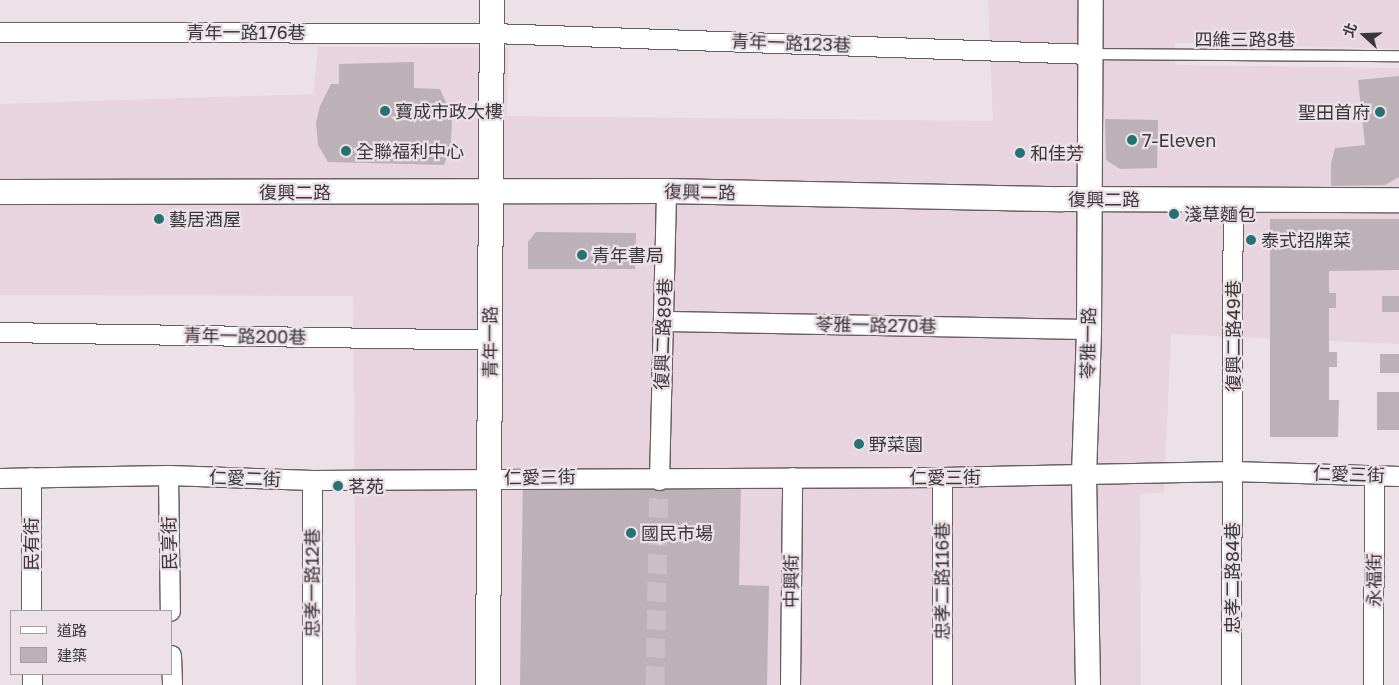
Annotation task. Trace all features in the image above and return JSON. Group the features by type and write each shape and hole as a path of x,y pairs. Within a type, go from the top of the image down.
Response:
{"street":[{"name":"青年一路","path":"488,685 492,0"},
{"name":"苓雅一路","path":"1088,685 1084,475 1089,329 1088,199 1091,0"},
{"name":"青年一路176巷","path":"0,32 492,33"},
{"name":"青年一路123巷","path":"492,33 1090,54"},
{"name":"復興二路","path":"0,192 666,191 1233,201 1399,200"},
{"name":"復興二路89巷","path":"659,478 666,191"},
{"name":"復興二路49巷","path":"1232,471 1233,201"},
{"name":"苓雅一路270巷","path":"664,321 1089,329"},
{"name":"青年一路200巷","path":"0,332 490,340"},
{"name":"仁愛三街","path":"490,478 942,477 1232,471 1399,476"},
{"name":"忠孝二路84巷","path":"1231,685 1232,471"},
{"name":"仁愛二街","path":"0,478 168,475 312,480 490,478"},
{"name":"民享街","path":"168,475 170,610"},
{"name":"永福街","path":"1373,685 1374,475"},
{"name":"民有街","path":"31,477 32,610"},
{"name":"中興街","path":"790,685 792,477"},
{"name":"忠孝二路116巷","path":"942,477 942,685"},
{"name":"忠孝一路12巷","path":"312,480 312,685"}],"lane":[{"name":"四維三路8巷","path":"1090,54 1399,56"}],"shaded area":[{"path":"988,0 1399,0 1399,49 1175,43 1175,65 1399,68 1399,344 1171,334 1164,492 1140,494 1141,685 356,685 353,296 0,295 0,104 313,94 318,47 508,48 507,116 993,121"}],"building":[{"name":"寶成市政大樓","path":"414,62 414,88 440,89 452,116 451,146 444,165 328,162 318,145 316,123 320,106 331,84 339,84 339,64"},
{"name":"聖田首府","path":"1399,76 1399,177 1385,185 1331,186 1331,164 1335,148 1365,145 1358,80"},
{"name":"7-Eleven","path":"1105,119 1158,120 1157,168 1120,169 1106,160"},
{"path":"1270,219 1399,219 1399,270 1329,271 1329,293 1336,293 1336,308 1329,308 1329,352 1337,352 1337,367 1329,367 1329,400 1339,400 1338,437 1270,437"},
{"name":"青年書局","path":"536,232 636,233 635,269 528,269 528,242"},
{"path":"1382,296 1399,296 1399,312 1382,312"},
{"path":"1380,354 1399,354 1399,373 1380,373"},
{"path":"1377,392 1399,392 1399,430 1377,430"},
{"name":"國民市場","path":"523,478 741,481 739,585 769,586 767,685 520,685"}],"tunnel":[{"path":"655,685 659,480"}],"place":[{"name":"寶成市政大樓","path":"385,111"},
{"name":"聖田首府","path":"1380,112"},
{"name":"7-Eleven","path":"1132,140"},
{"name":"全聯福利中心","path":"346,151"},
{"name":"和佳芳","path":"1020,153"},
{"name":"淺草麵包","path":"1174,214"},
{"name":"藝居酒屋","path":"159,219"},
{"name":"泰式招牌菜","path":"1251,240"},
{"name":"青年書局","path":"582,255"},
{"name":"野菜園","path":"859,444"},
{"name":"茗苑","path":"338,486"},
{"name":"國民市場","path":"631,533"}]}
